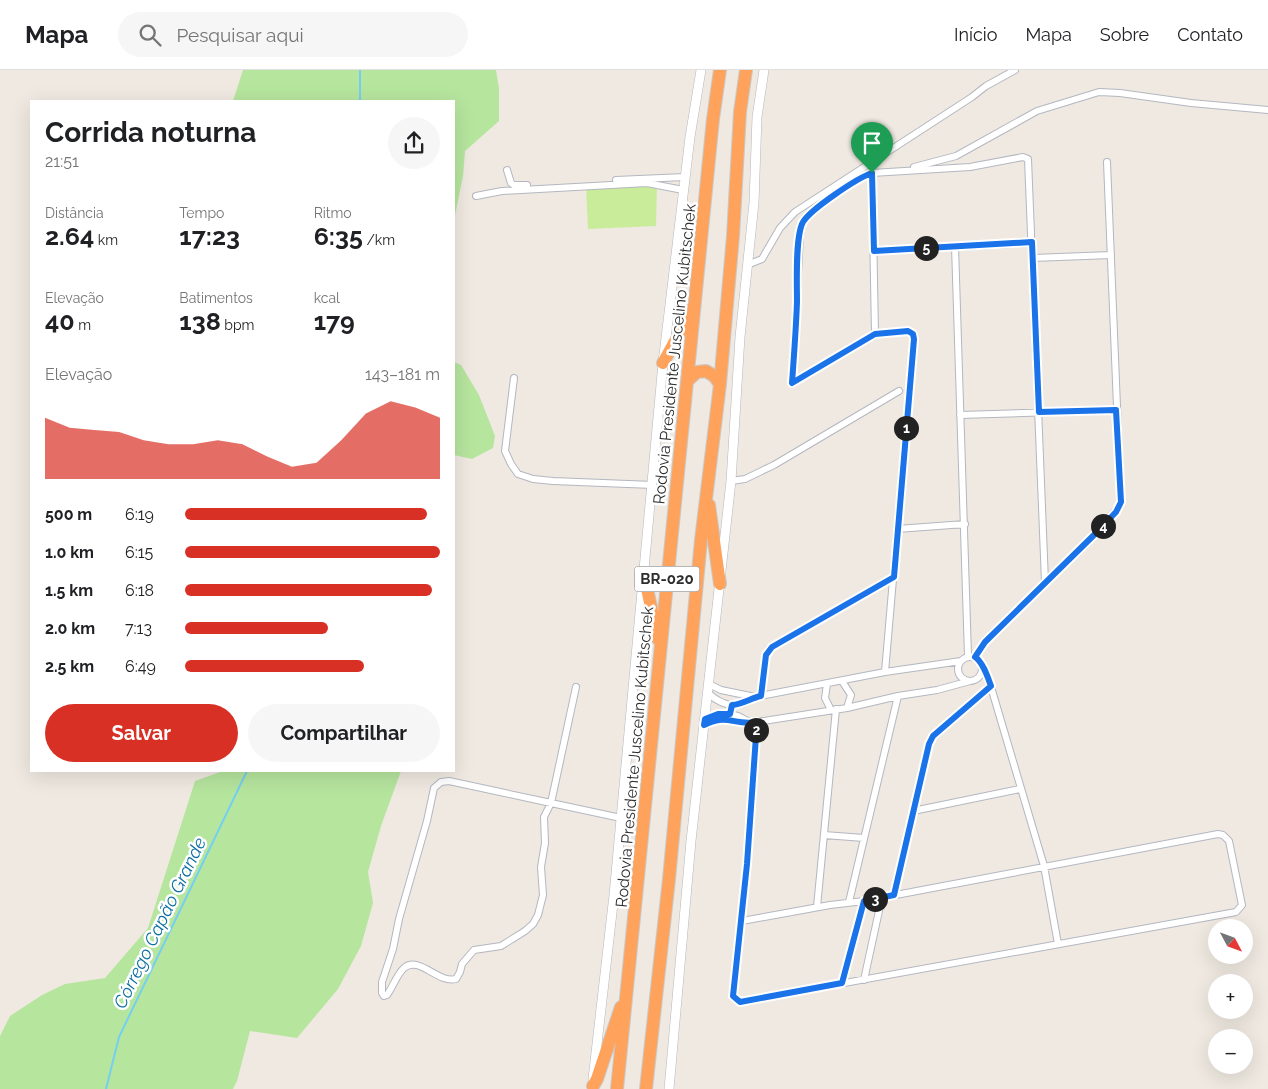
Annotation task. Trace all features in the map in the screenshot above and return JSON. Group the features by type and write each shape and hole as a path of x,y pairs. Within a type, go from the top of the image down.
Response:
{"highway":[{"name":"Rodovia Presidente Juscelino Kubitschek","path":"619,1087 660,648 713,119 720,70"},
{"name":"BR-020","path":"645,1086 670,870 707,487 720,384 733,236 740,112 746,70"},
{"path":"663,363 696,302"},
{"path":"687,381 697,372 706,371 720,384"},
{"path":"707,487 720,584"},
{"path":"644,575 660,648"},
{"path":"592,1088 597,1079 627,991"}],"main road":[{"path":"592,1088 614,894 663,363 683,190 700,70"},
{"path":"668,1089 691,842 731,481 740,337 754,203 757,117 764,70"}],"street":[{"path":"747,265 762,259 780,228 794,212 972,97 986,86 1015,70"},
{"path":"900,171 956,156 1036,111 1099,92 1268,110"},
{"path":"885,672 913,334 908,331 875,334 792,383 798,254 802,224 810,214 836,194 872,173 970,168 1023,157 1028,159 1045,582"},
{"path":"709,689 719,702 732,705 758,697 972,657 1095,534 1121,504 1107,162"},
{"path":"507,170 511,183 521,186 685,177"},
{"path":"872,173 875,334"},
{"path":"476,196 502,191 647,183 683,190"},
{"path":"874,251 1032,242"},
{"path":"955,246 960,416 972,657"},
{"path":"1033,258 1111,255"},
{"path":"514,378 505,451 518,474 533,479 553,481 652,485"},
{"path":"731,481 745,479 774,465 899,391"},
{"path":"960,416 1116,410"},
{"path":"897,529 965,524"},
{"path":"758,697 765,659 769,649 894,577"},
{"path":"705,722 725,718 743,723 754,723 847,708 898,696 937,690 980,677 982,670 981,662 972,657"},
{"path":"961,660 958,668 960,675 965,680 973,680 991,686"},
{"path":"982,670 988,677 991,686 1044,866 1058,944"},
{"path":"842,681 851,695 847,708"},
{"path":"817,907 834,710 825,698 827,684"},
{"path":"894,895 927,750 931,740 991,686"},
{"path":"576,687 551,803 544,817 545,843 541,867 543,895 538,916 533,924 501,946 474,950 462,964 456,979 450,981 440,978 417,964 411,964 403,970 387,995 383,995 382,982 393,949 399,919 434,788 442,782 449,781 551,803 621,818"},
{"path":"709,689 758,697"},
{"path":"849,902 898,696"},
{"path":"738,716 740,704"},
{"path":"730,714 732,705"},
{"path":"705,722 718,714 730,714 754,723"},
{"path":"742,921 817,907 864,901 1221,834 1229,841 1241,907 1236,912 1163,926 743,1002 737,1001 733,996 733,992 742,921 754,723"},
{"path":"913,812 1020,789"},
{"path":"824,835 864,838"},
{"path":"864,980 882,897"},
{"path":"842,983 864,901"}],"green space":[{"path":"243,70 496,70 499,89 499,121 465,151 463,176 455,215 455,100 233,100"},
{"path":"657,183 656,226 588,229 586,186"},
{"path":"455,362 461,365 479,395 495,436 493,448 472,459 455,455"},
{"path":"220,772 401,772 381,826 368,872 373,903 361,946 338,989 297,1038 250,1031 237,1081 233,1089 0,1089 0,1036 10,1016 42,995 65,984 105,978 148,928 195,781"}],"waterway":[{"name":"Córrego Capão Grande","path":"360,70 360,100"},
{"name":"Córrego Capão Grande","path":"106,1089 119,1037 247,772"}],"route":[{"path":"872,173 874,251 1032,242 1039,412 1116,410 1121,502 1116,512 985,642 975,657 981,662 982,670 986,672 991,686 933,736 920,775 894,895 864,901 842,983 740,1002 733,996 747,864 757,722 743,723 725,718 704,725 705,719 718,714 730,714 732,705 761,696 766,655 769,649 894,577 913,334 908,331 875,334 792,383 798,254 802,224 810,214 836,194 872,173"}]}
